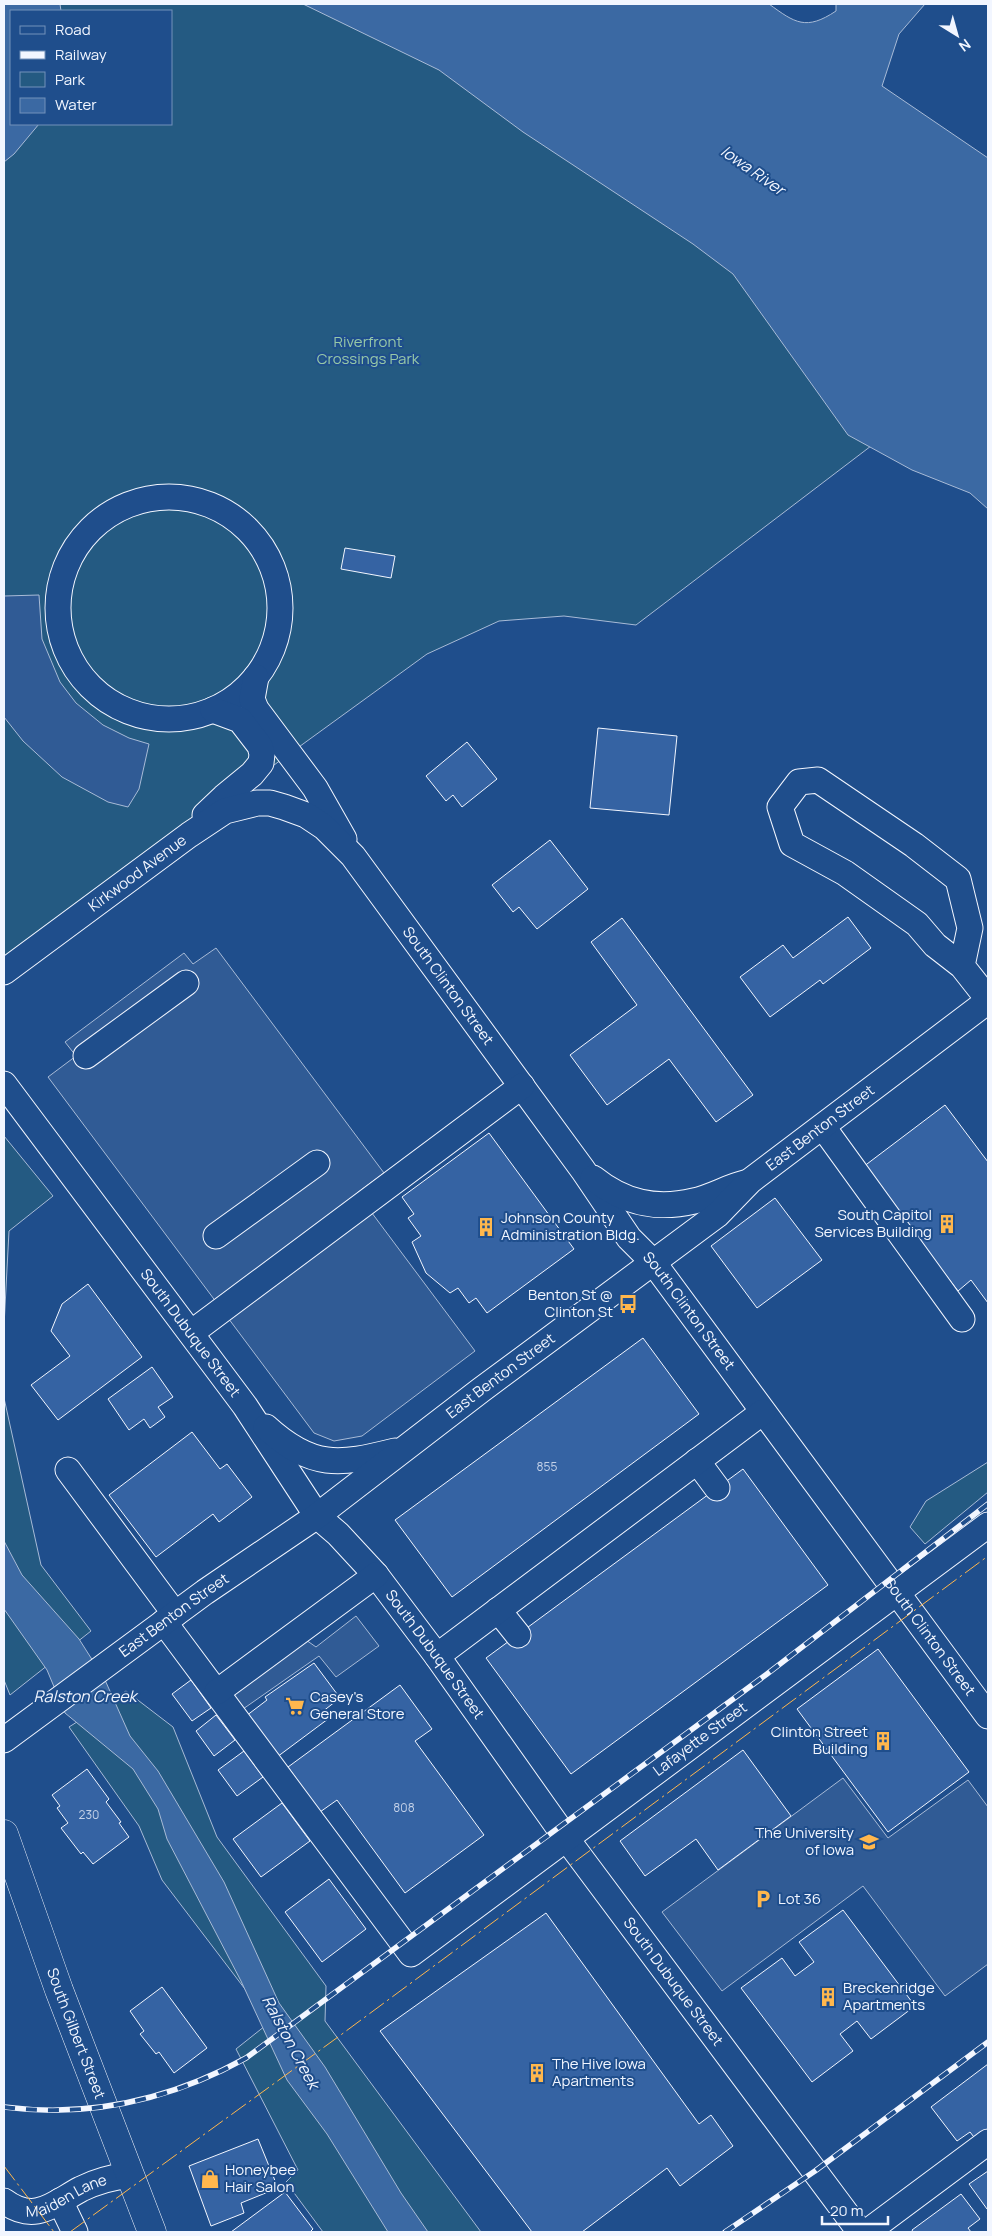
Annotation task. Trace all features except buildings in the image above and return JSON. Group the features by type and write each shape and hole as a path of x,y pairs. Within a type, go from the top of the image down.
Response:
{"main road":[{"name":"South Gilbert Street","path":"4,1834 59,1990 152,2232"}],"street":[{"path":"159,498 185,498 210,504 233,517 259,543 275,575 280,599 279,622 274,646 256,677 232,700 213,710 194,716 173,719 146,717 121,709 99,694 80,675 67,652 59,627 58,601 63,574 74,551 90,530 110,514 134,503 159,498"},
{"path":"256,677 252,699 256,709 315,788 353,856"},
{"path":"188,835 211,809 252,774 261,763 262,754 260,746 240,720 213,710"},
{"path":"962,966 970,928 958,879 914,845 818,780 799,782 780,807 792,844 845,873 918,924 935,945 962,966 988,1000"},
{"name":"Kirkwood Avenue","path":"4,973 188,835 225,811 241,806 270,803 284,807"},
{"name":"South Clinton Street","path":"284,807 306,815 324,827 353,856 583,1170 629,1238 653,1262 988,1716"},
{"path":"86,1056 186,983"},
{"name":"East Benton Street","path":"4,1740 170,1618 317,1516 717,1215 750,1181 988,1000"},
{"name":"South Dubuque Street","path":"4,1084 245,1406 317,1516 338,1534 376,1575 437,1656 566,1838 860,2232"},
{"path":"190,1333 522,1086"},
{"path":"823,1127 962,1319"},
{"path":"216,1236 317,1163"},
{"path":"583,1170 599,1183 622,1197 650,1205 696,1201 750,1181"},
{"path":"245,1406 282,1441 306,1456 329,1461 358,1460 404,1449"},
{"path":"437,1656 763,1412"},
{"path":"697,1461 717,1488"},
{"path":"68,1470 170,1618 216,1692 376,1575"},
{"name":"Lafayette Street","path":"216,1692 412,1954 988,1525"},
{"path":"498,1610 518,1635"},
{"path":"867,2232 988,2142"},
{"name":"Maiden Lane","path":"4,2201 14,2208 29,2212 44,2210 82,2189 109,2178 130,2175"},
{"path":"60,2201 75,2232"}],"green space":[{"name":"Riverfront Crossings Park","path":"4,4 387,4 689,201 892,430 636,625 564,616 499,621 427,654 4,961"},
{"path":"4,1136 53,1196 9,1231 4,1326"},
{"path":"4,1398 41,1565 91,1631 10,1695 4,1680"},
{"path":"988,1462 988,1492 925,1544 910,1527 926,1501"},
{"path":"126,1691 173,1727 217,1837 326,1986 325,2021 481,2232 323,2232 286,2182 298,2170 236,2049 270,2022 162,1880 139,1826 69,1727"}],"shaded area":[{"path":"39,595 42,639 60,682 76,703 103,725 129,738 149,744 139,789 128,807 108,802 62,777 23,741 4,717 4,596"},
{"path":"216,948 384,1173 357,1193 475,1351 362,1436 334,1441 314,1433 48,1077 76,1056 65,1042 184,953 193,964"},
{"path":"356,1616 379,1646 336,1677 319,1656 243,1709 224,1687 296,1633 316,1647"},
{"name":"Lot 36","path":"843,1778 888,1838 968,1780 988,1807 988,1964 945,1996 863,1886 722,1991 662,1912"}],"water":[{"path":"4,4 60,4 61,10 10,10 10,125 38,125 14,154 4,162"},
{"name":"Iowa River","path":"303,4 769,4 794,20 808,23 817,21 836,11 836,4 925,4 899,34 882,86 988,158 988,509 970,493 912,470 848,435 733,274 693,244 523,132 439,70"},
{"name":"Ralston Creek","path":"4,1541 22,1575 79,1639 105,1680 130,1736 158,1771 224,1882 279,2003 325,2067 401,2193 428,2232 388,2232 327,2134 287,2080 241,1981 167,1839 158,1809 133,1769 65,1713 47,1670 4,1609"}],"railway":[{"path":"4,2107 67,2110 129,2102 159,2095 188,2085 246,2058 767,1674 988,1504"},
{"path":"725,2232 815,2171 988,2042"}],"power":[{"path":"70,2232 338,2037 988,1556"},
{"path":"4,2166 54,2232"}],"place":[{"name":"South Capitol Services Building","path":"947,1224"},
{"name":"Johnson County Administration Bldg.","path":"486,1227"},
{"name":"Benton St @ Clinton St","path":"628,1304"},
{"name":"Casey's General Store","path":"295,1706"},
{"name":"Clinton Street Building","path":"883,1741"},
{"name":"The University of Iowa","path":"869,1842"},
{"name":"Lot 36","path":"763,1899"},
{"name":"Breckenridge Apartments","path":"828,1997"},
{"name":"The Hive Iowa Apartments","path":"537,2073"},
{"name":"Honeybee Hair Salon","path":"210,2179"}]}
